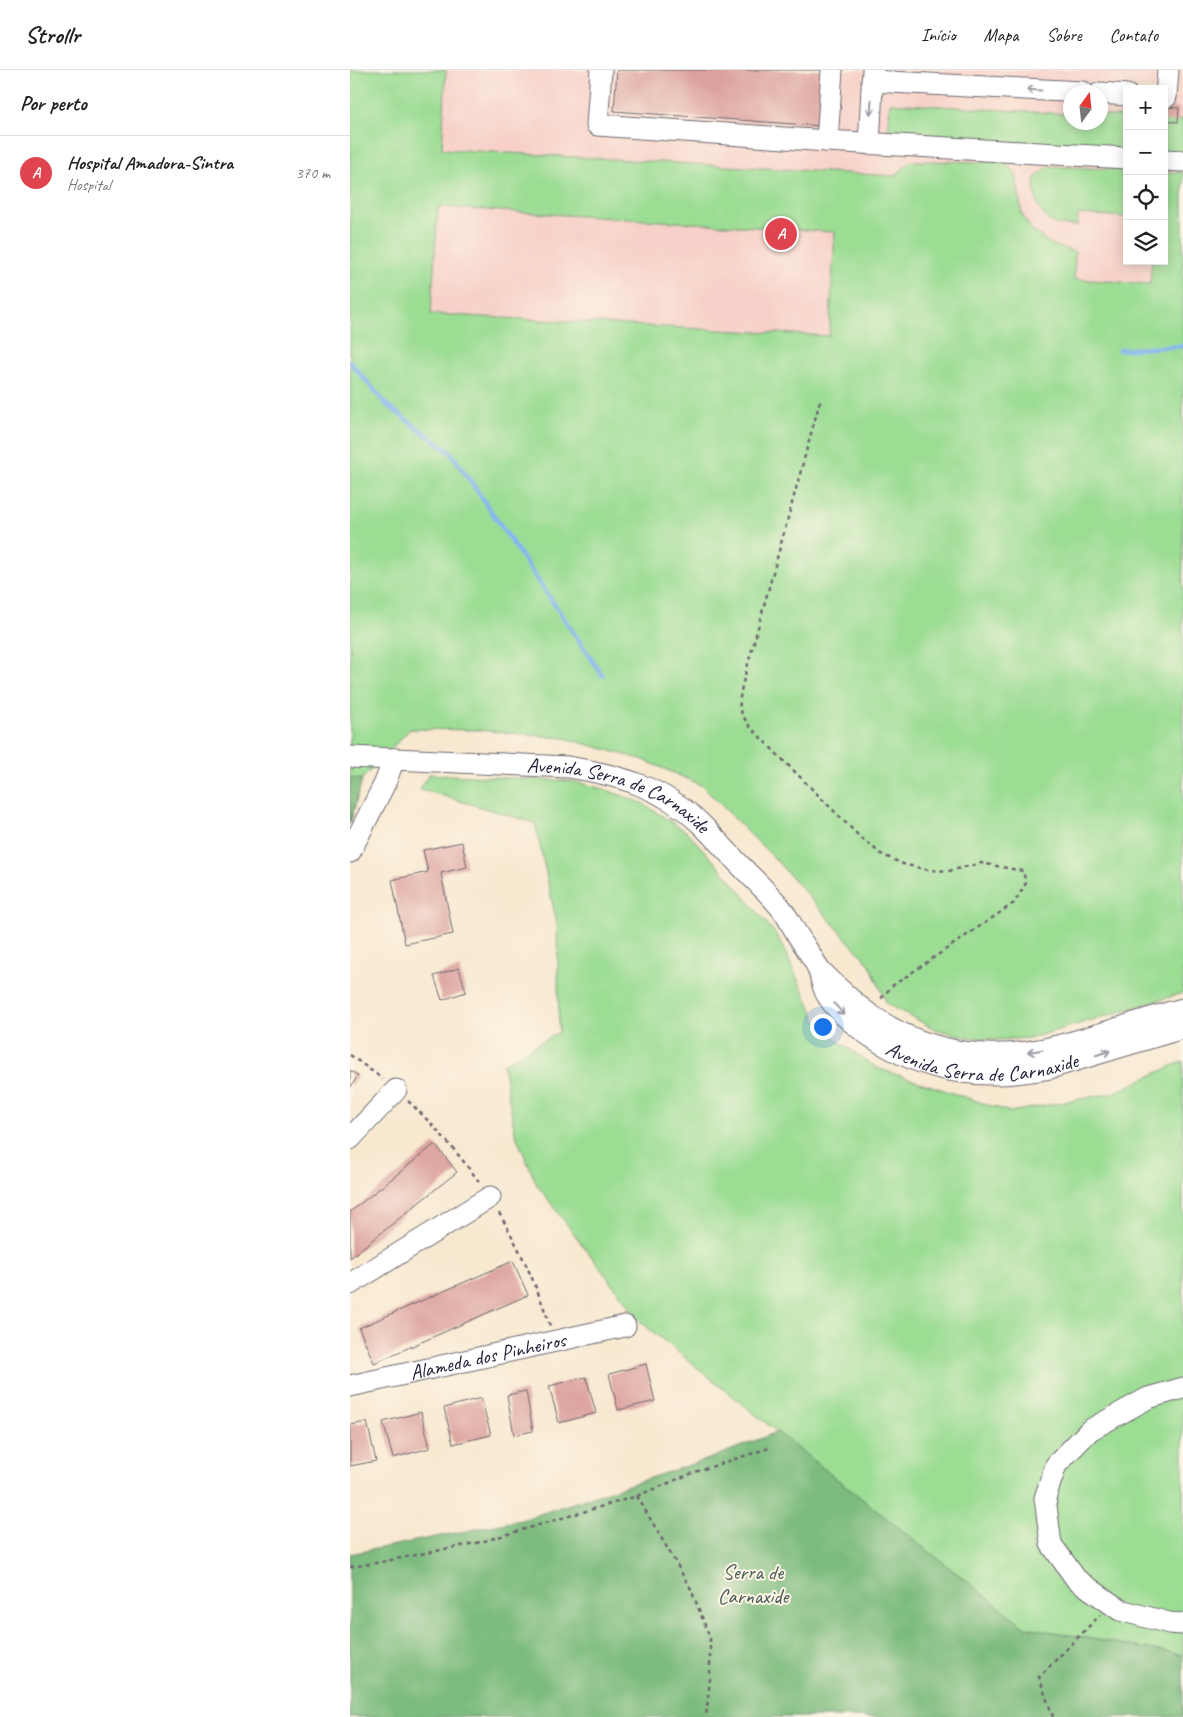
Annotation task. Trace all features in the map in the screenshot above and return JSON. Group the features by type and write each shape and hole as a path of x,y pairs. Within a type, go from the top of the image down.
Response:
{"street":[{"path":"601,70 597,125 869,144 1123,158"},
{"path":"827,141 832,70"},
{"path":"1168,70 1171,97"},
{"path":"869,144 873,76 1063,90"},
{"path":"1108,94 1123,95"},
{"path":"1168,160 1183,161"},
{"name":"Avenida Serra de Carnaxide","path":"350,757 568,767 602,772 639,783 660,793 700,823 782,909 817,966 827,994 839,1011 860,1029 884,1045 911,1058 944,1070 1003,1075 1029,1072 1059,1066 1183,1028"},
{"path":"350,852 385,783 394,759"},
{"name":"Avenida Serra de Carnaxide","path":"817,966 869,1014 914,1039 944,1049 975,1054 995,1055 1026,1052 1062,1045 1183,1008"},
{"path":"350,1139 396,1090"},
{"path":"350,1284 490,1197"},
{"name":"Alameda dos Pinheiros","path":"352,1383 625,1326"},
{"path":"1183,1388 1148,1398 1090,1430 1056,1465 1045,1498 1050,1544 1076,1579 1120,1610 1169,1623 1183,1624"}],"path":[{"path":"820,401 742,686 739,701 740,712 751,728 859,836 881,854 903,864 928,870 950,871 981,863 1015,868 1023,871 1026,883 1014,903 892,986 869,1014"},
{"path":"350,1055 396,1090 430,1122 462,1158 490,1197 517,1243 538,1291 555,1342"},
{"path":"350,1567 376,1564 481,1542 637,1496 695,1472 772,1447"},
{"path":"637,1496 691,1589 710,1638 710,1678 706,1717"},
{"path":"1053,1717 1039,1677 1111,1604"}],"shaded area":[{"path":"445,70 1183,70 1183,407 428,359"}],"green space":[{"path":"350,70 446,70 442,149 895,176 911,161 1005,162 1016,174 1022,215 1032,230 1050,244 1075,252 1074,279 1150,284 1152,265 1168,265 1168,172 1183,172 1183,993 1031,1038 996,1040 966,1037 935,1029 887,1004 870,965 776,860 701,785 644,760 564,738 479,730 410,729 362,779 350,824","holes":["438,207 835,232 829,336 431,314"]},
{"path":"890,103 1063,114 1063,130 1108,130 1108,116 1123,117 1123,150 888,136"},
{"path":"1168,119 1183,120 1183,154 1168,153"},
{"path":"1049,166 1123,170 1123,217 1078,214 1077,226 1055,224 1047,219 1040,209 1036,198 1034,179"},
{"path":"429,774 571,781 604,789 642,803 687,832 730,879 778,937 816,1019 838,1041 877,1068 1010,1112 1113,1093 1183,1061 1183,1655 1025,1627 642,1323 537,1185 515,1133 503,1064 559,1032 557,924 535,823 420,789"},
{"path":"350,778 362,779 350,824"},
{"name":"Serra de Carnaxide","path":"777,1432 1025,1627 1183,1655 1183,1717 350,1717 350,1554 521,1520 714,1457"}],"building":[{"path":"617,70 825,70 821,126 614,111"},
{"path":"1168,107 1179,108 1178,122 1168,121"},
{"path":"462,842 467,867 441,873 453,934 405,944 392,880 428,872 423,850"},
{"path":"459,968 466,992 442,1000 434,976"},
{"path":"350,1070 358,1076 350,1088"},
{"path":"435,1144 457,1172 350,1258 350,1212"},
{"path":"513,1261 528,1295 374,1363 359,1328"},
{"path":"646,1364 655,1401 618,1410 609,1374"},
{"path":"586,1377 596,1413 559,1423 549,1386"},
{"path":"526,1391 533,1431 514,1435 507,1395"},
{"path":"481,1398 491,1435 453,1444 444,1408"},
{"path":"421,1412 430,1448 393,1458 383,1422"},
{"path":"367,1422 376,1461 350,1466 350,1425"}],"waterway":[{"path":"1119,350 1183,346"},
{"path":"350,362 387,405 452,454 603,676"}],"place":[{"name":"Hospital Amadora-Sintra","path":"781,234"}]}
